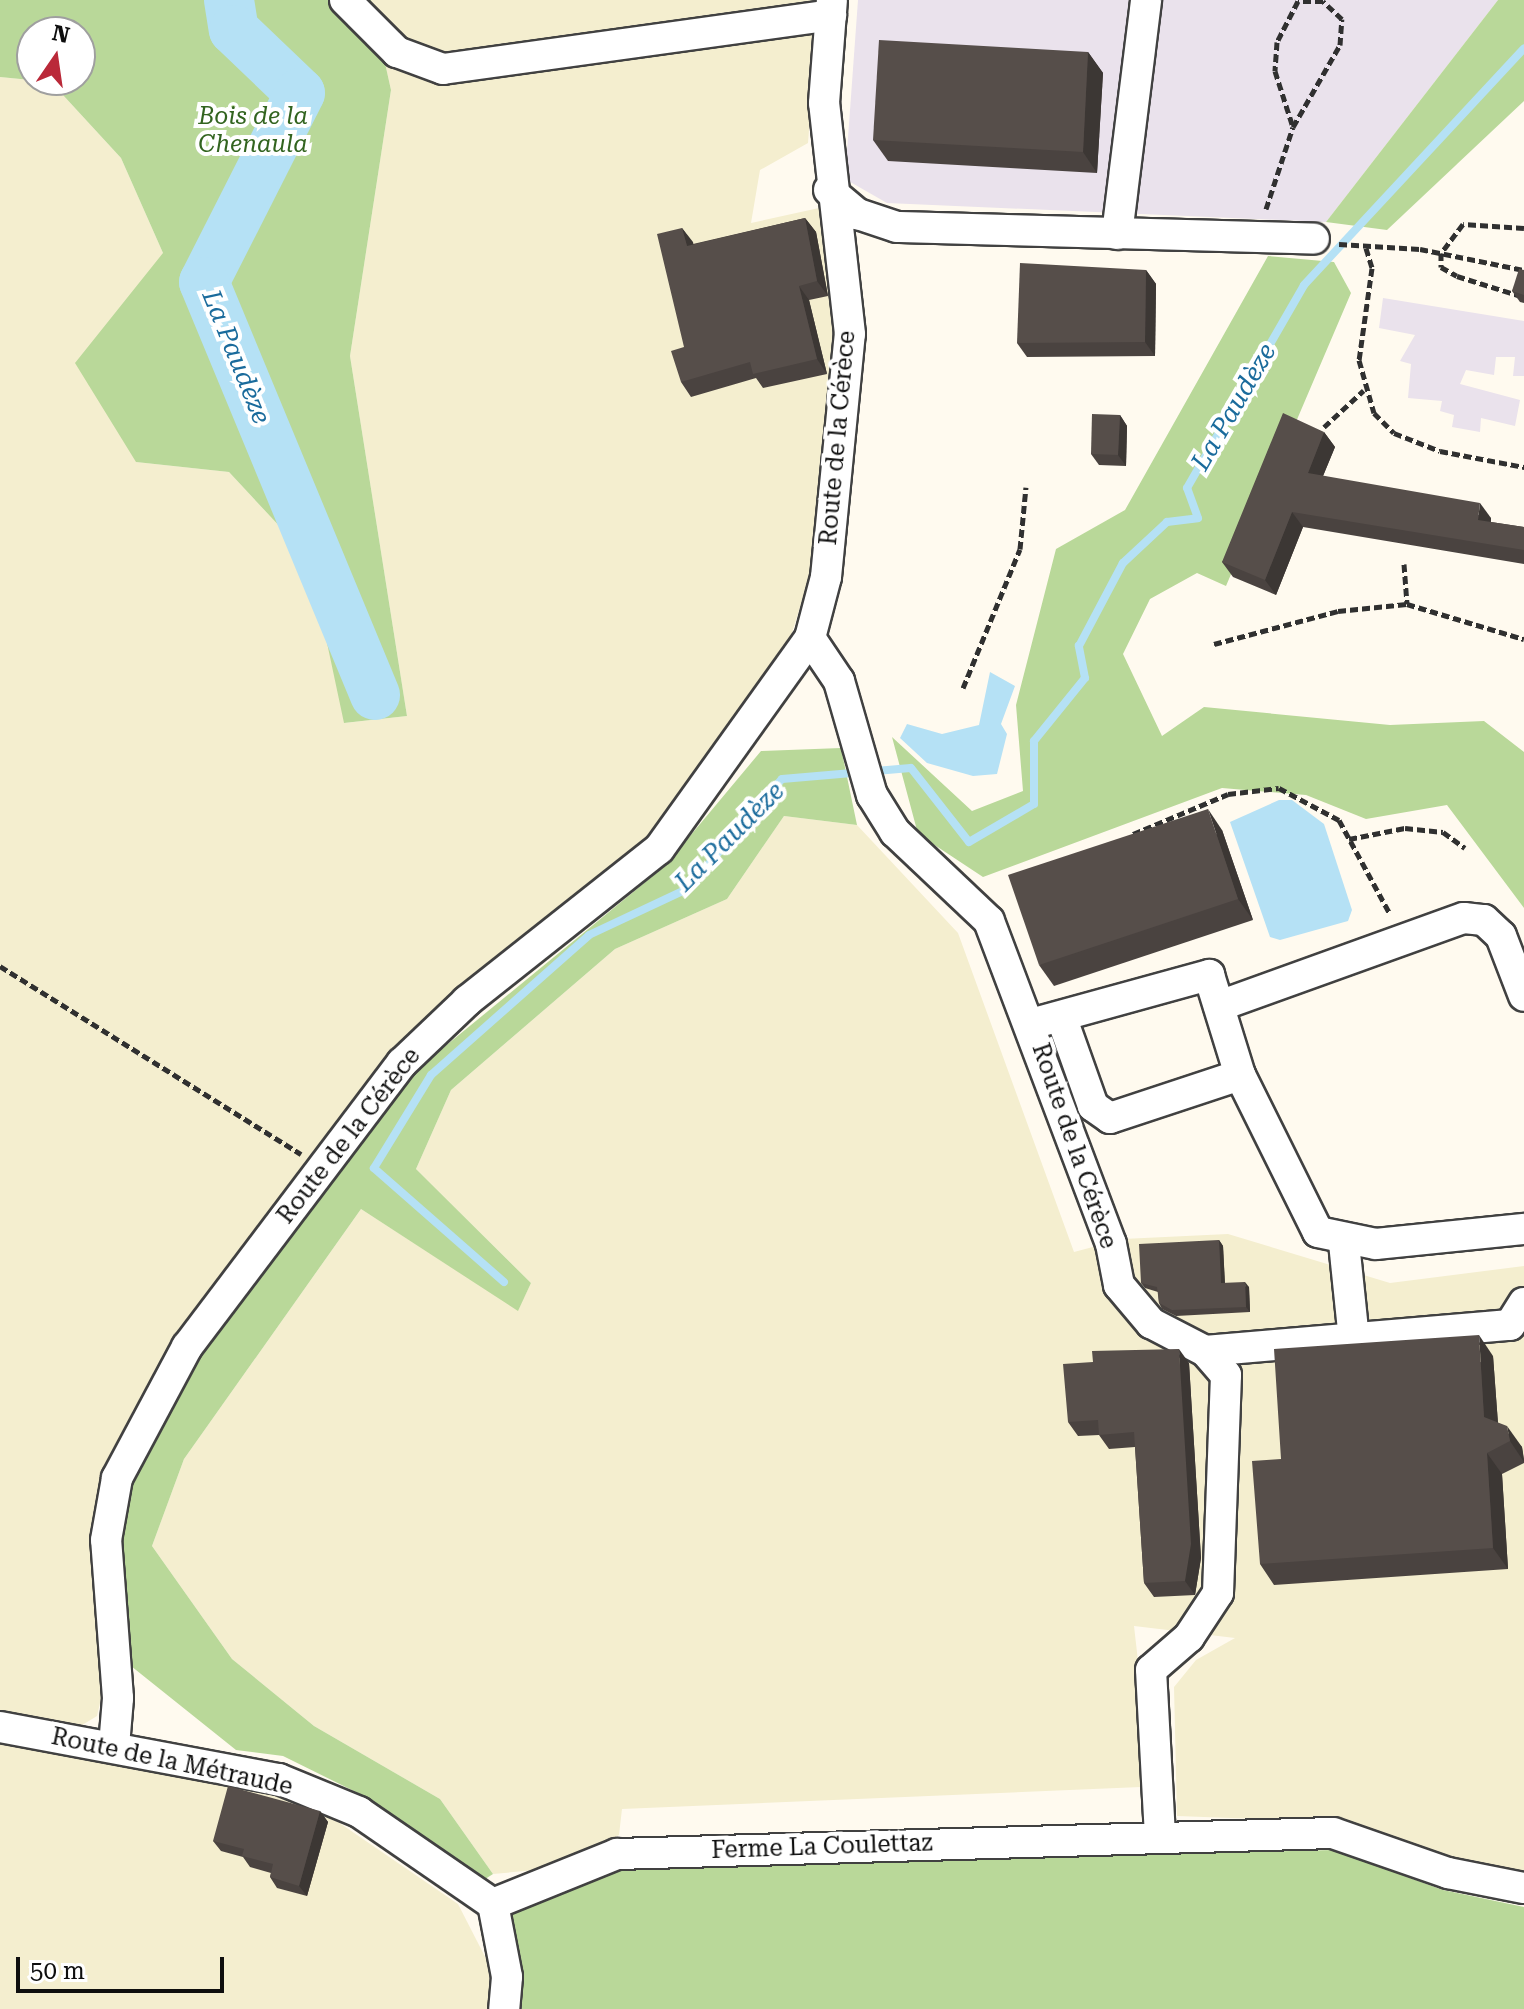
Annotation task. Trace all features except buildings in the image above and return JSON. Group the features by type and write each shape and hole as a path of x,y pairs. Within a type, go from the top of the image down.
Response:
{"street":[{"path":"345,0 397,52 443,69 832,8"},
{"path":"1117,234 1146,0"},
{"name":"Route de la Cérèce","path":"114,1746 118,1698 106,1540 117,1478 187,1347 402,1063 445,1021 659,849 810,638 826,577 850,334 829,190 824,103 832,8"},
{"path":"829,190 858,214 897,227 1314,239"},
{"name":"Route de la Cérèce","path":"810,638 839,681 872,795 895,832 989,921 1031,1024 1111,1244 1119,1285 1151,1323 1205,1351 1226,1375 1226,1530 1218,1593 1189,1637 1151,1670 1160,1837"},
{"path":"1219,1006 1464,918 1484,920 1501,936 1524,996"},
{"path":"1031,1024 1062,1019 1209,975 1240,1075 1318,1232 1344,1243 1524,1229"},
{"path":"1062,1019 1093,1106 1110,1118 1240,1075"},
{"path":"1344,1243 1354,1339"},
{"path":"1205,1351 1354,1339 1519,1320"},
{"name":"Route de la Métraude","path":"0,1727 279,1779 346,1807 493,1904"},
{"name":"Ferme La Coulettaz","path":"493,1904 617,1854 1333,1833 1448,1873 1524,1888"},
{"path":"493,1904 507,1977 504,2009"}],"path":[{"path":"1260,238 1293,127 1340,45 1342,19 1323,1 1298,1 1277,42 1275,71 1293,127"},
{"path":"1524,228 1463,224 1441,253 1441,267 1457,276 1524,297"},
{"path":"1524,270 1441,253 1364,248 1372,268 1359,360 1364,390 1394,433 1440,451 1524,467"},
{"path":"1324,427 1364,390"},
{"path":"963,688 1020,549 1026,487"},
{"path":"1404,564 1407,604"},
{"path":"1214,644 1338,611 1407,604 1524,639"},
{"path":"1126,837 1228,794 1279,788 1323,807 1349,839 1403,940"},
{"path":"1349,839 1405,828 1443,832 1465,848"},
{"path":"0,966 322,1168"}],"shaded area":[{"path":"371,0 819,0 808,143 760,170 751,223 819,208 844,335 810,575 791,636 759,697 648,847 470,983 182,1344 97,1716 79,1727 0,1715 0,77 16,79 16,96 64,96 121,158 163,253 136,462 229,472 309,558 345,723 407,716 350,356 391,90"},
{"path":"858,0 1498,0 1326,222 887,203 845,179"},
{"path":"1383,298 1524,321 1524,376 1513,376 1515,357 1496,357 1494,375 1466,370 1460,384 1520,400 1515,426 1481,418 1480,432 1452,427 1454,415 1440,411 1442,401 1408,398 1411,364 1400,361 1415,335 1379,328"},
{"path":"784,816 857,825 958,933 1074,1252 1123,1239 1228,1234 1390,1283 1524,1266 1524,1878 1455,1865 1335,1822 1177,1816 1174,1687 1196,1660 1235,1638 1134,1626 1147,1740 1141,1787 622,1809 619,1835 558,1868 493,1874 440,1799 314,1726 232,1659 152,1546 184,1459 361,1209 518,1310 531,1283 416,1169 451,1090 615,949 727,899"},
{"path":"0,1741 275,1795 338,1822 458,1904 499,1984 497,2009 0,2009"}],"green space":[{"name":"Bois de la Chenaula","path":"0,0 371,0 391,90 350,356 407,716 344,723 309,558 229,472 136,462 75,363 163,253 121,158 64,96 96,96 96,16 16,16 16,79 0,77"},
{"path":"1498,0 1524,0 1524,101 1387,230 1326,222"},
{"path":"1268,256 1334,262 1351,293 1226,586 1197,573 1150,599 1123,654 1162,736 1204,707 1390,725 1484,721 1524,752 1524,908 1447,805 1366,819 1306,795 1222,788 983,877 918,834 892,737 972,811 1023,791 1016,705 1056,549 1125,510"},
{"path":"841,748 857,825 784,816 727,899 615,949 451,1090 416,1169 531,1283 518,1311 361,1209 184,1459 152,1546 232,1659 314,1726 440,1799 493,1874 479,1883 366,1797 283,1756 236,1750 126,1662 118,1546 125,1486 196,1360 410,1075 665,866 761,751"},
{"path":"1333,1850 1443,1890 1524,1907 1524,2009 514,2009 510,1911 618,1867"}],"water":[{"path":"990,672 1015,686 1001,724 1007,734 997,774 973,776 927,763 900,738 907,724 942,734 979,725"},
{"path":"1279,800 1292,800 1324,824 1352,910 1348,921 1280,940 1270,937 1230,822"}],"waterway":[{"name":"La Paudèze","path":"229,0 234,30 300,93 204,282 375,695"},
{"name":"La Paudèze","path":"504,1282 374,1168 431,1075 589,935 687,889 782,779 911,768 969,842 1034,804 1034,741 1085,678 1079,646 1123,563 1167,522 1198,518 1187,488 1304,285 1524,48"}]}
